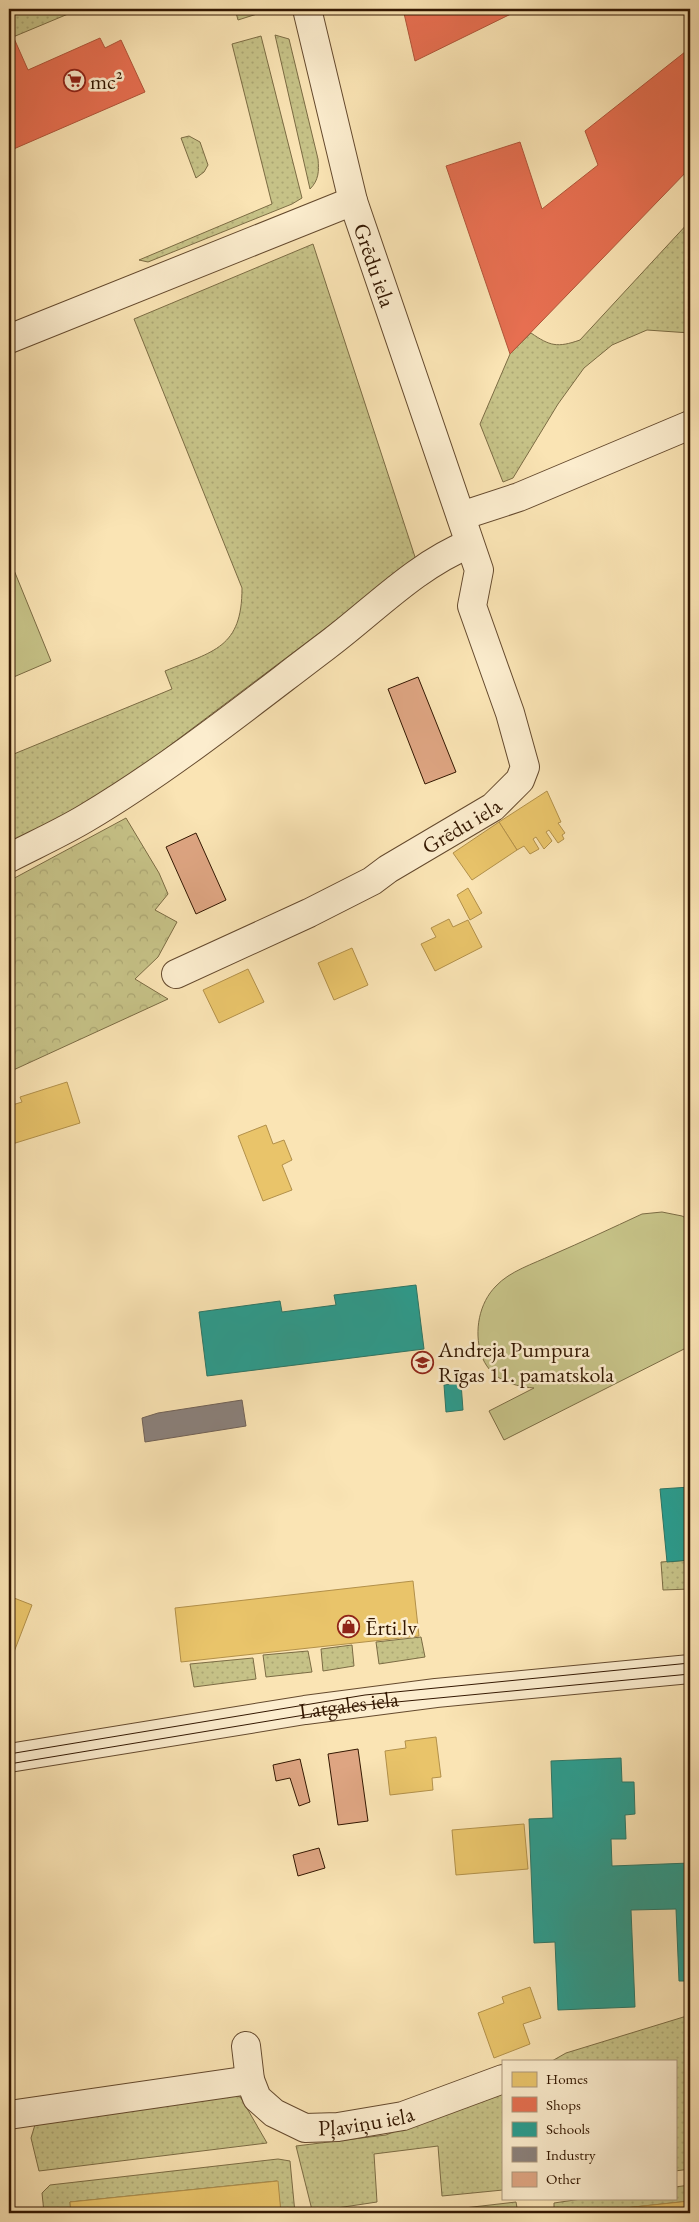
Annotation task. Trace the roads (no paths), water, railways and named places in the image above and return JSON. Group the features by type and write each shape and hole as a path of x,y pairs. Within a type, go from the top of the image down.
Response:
{"street":[{"name":"Grēdu iela","path":"176,974 309,913 372,881 388,869 493,807 510,793 520,780 525,767 520,741 472,606 479,570 353,202 307,9"},
{"path":"9,339 353,202"},
{"path":"461,516 519,497 690,425"},
{"path":"9,858 85,819 178,758 402,586 443,556 469,544"},
{"name":"Latgales iela","path":"9,1758 315,1709 436,1693 690,1669"},
{"name":"Pļaviņu iela","path":"246,2046 250,2080 257,2098 274,2113 305,2128 338,2127 403,2116 502,2079"},
{"path":"9,2115 250,2080"}],"tram line":[{"path":"9,1754 365,1695 690,1663"},
{"path":"9,1764 365,1705 690,1674"}],"place":[{"name":"mc²","path":"74,81"},
{"name":"Andreja Pumpura Rīgas 11. pamatskola","path":"422,1362"},
{"name":"Ērti.lv","path":"349,1627"}]}
